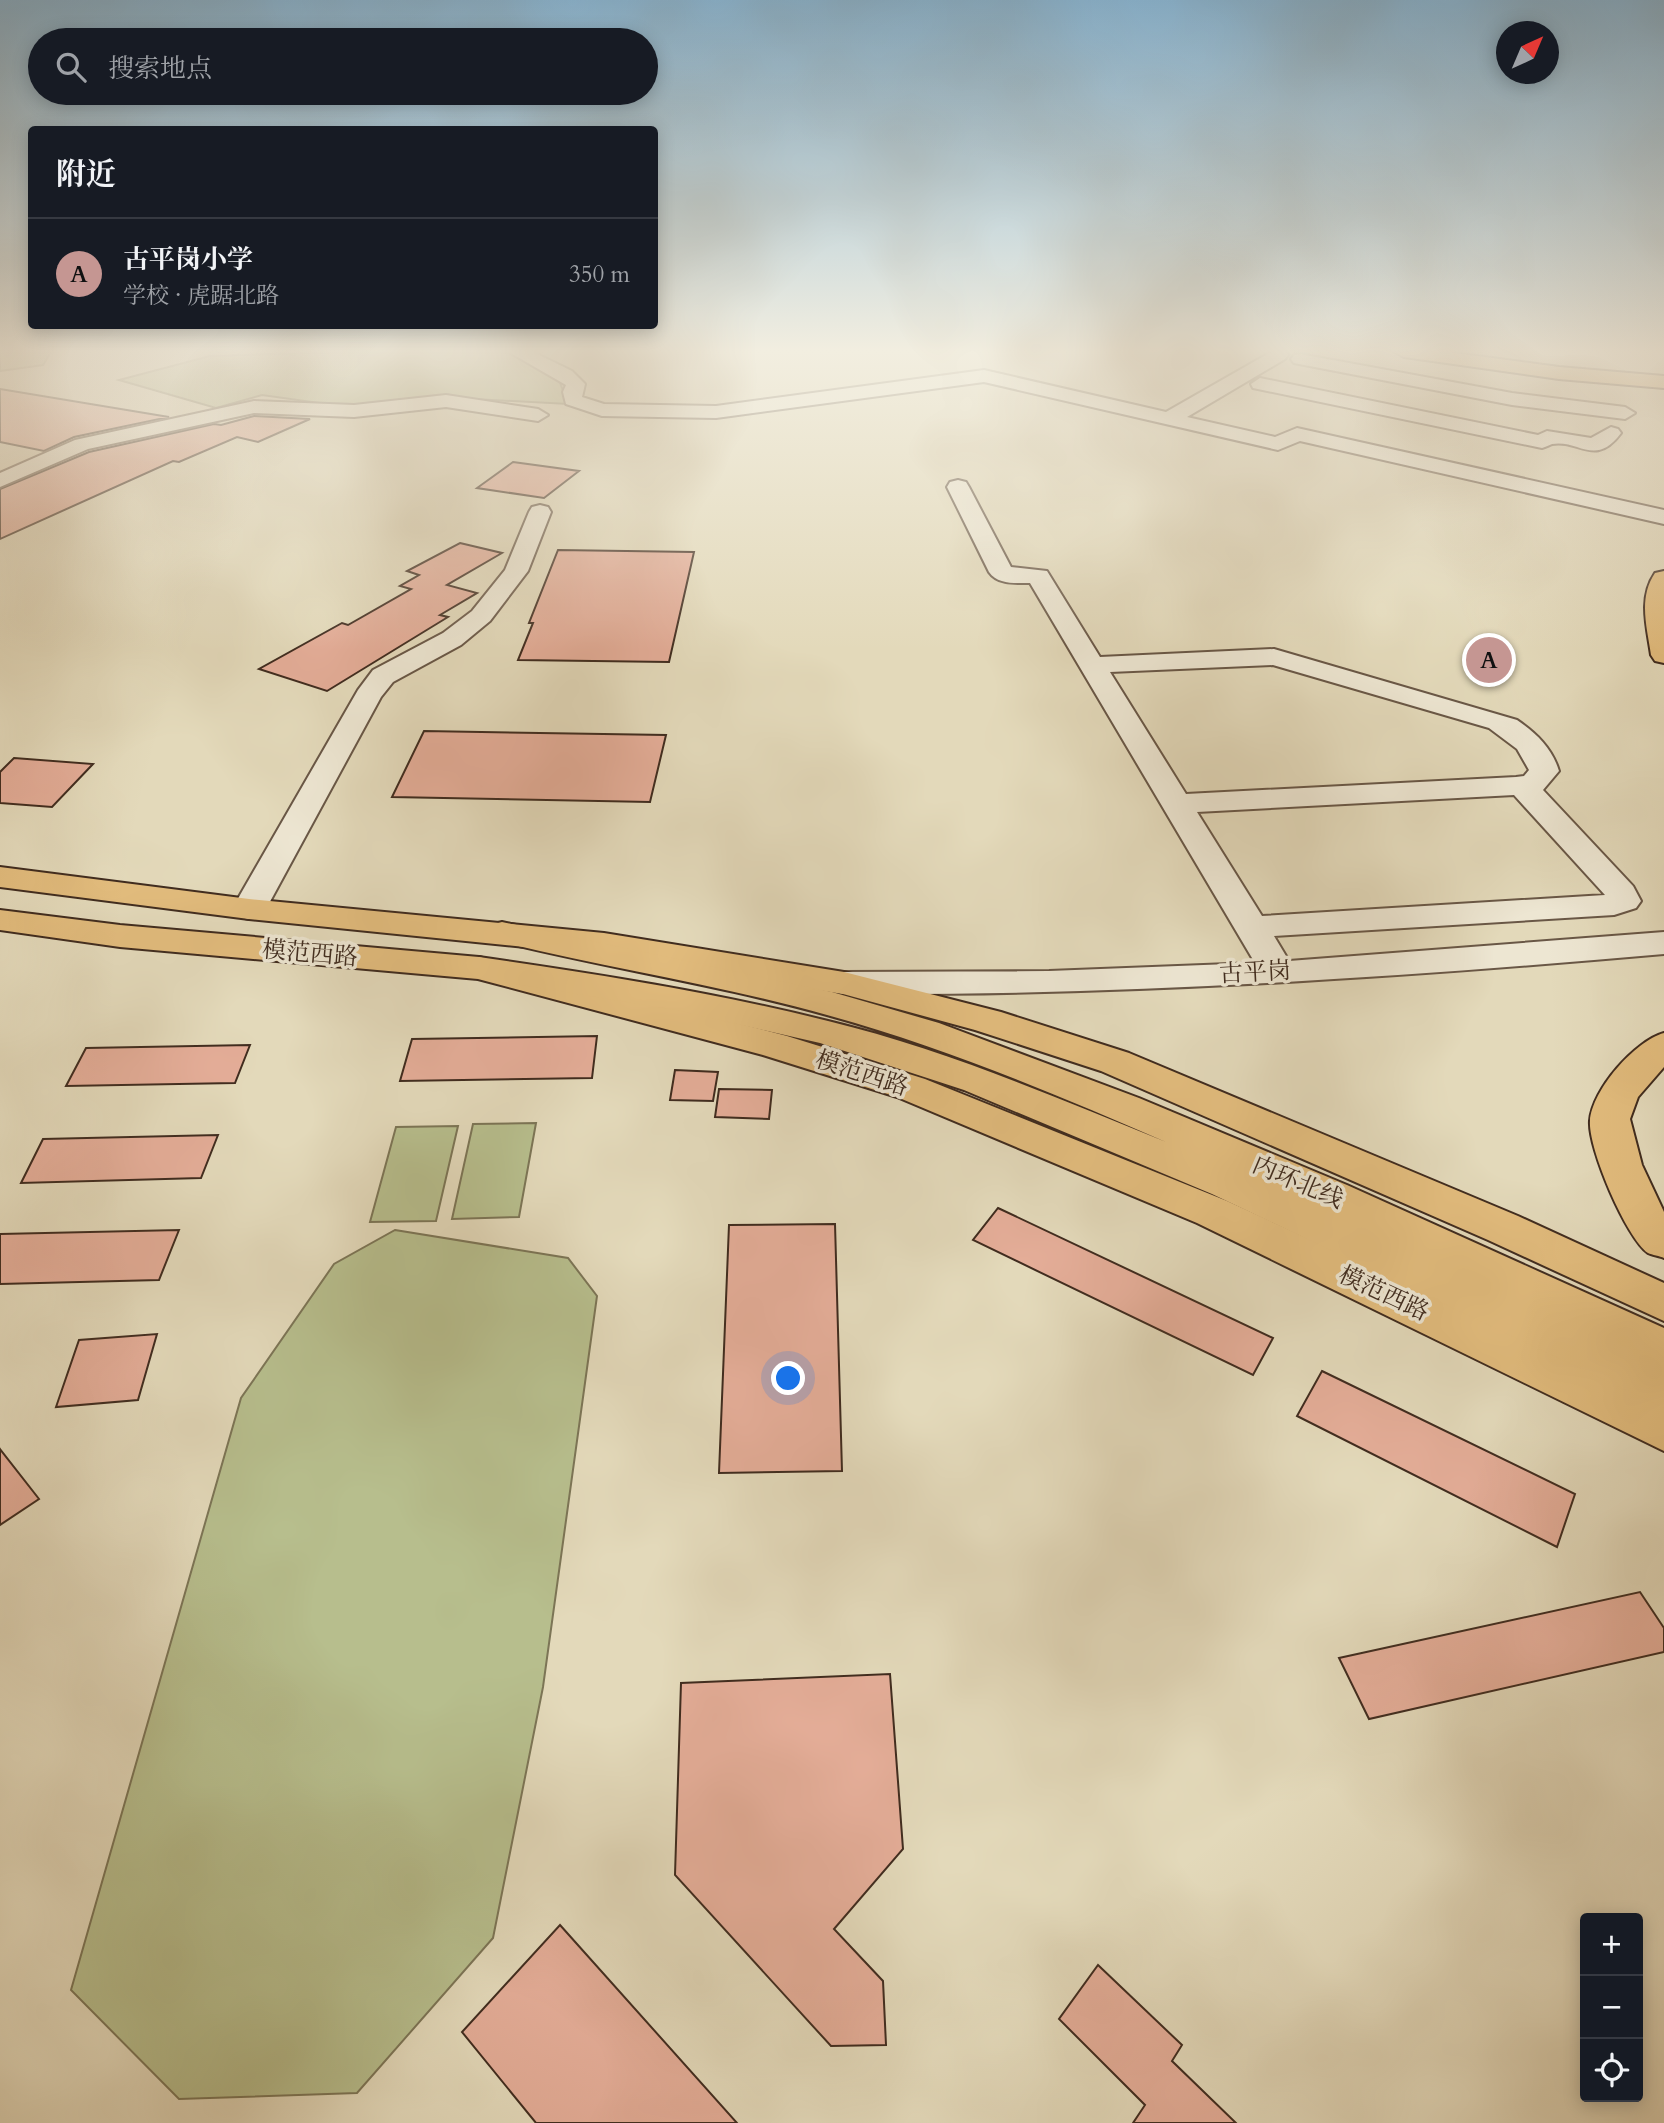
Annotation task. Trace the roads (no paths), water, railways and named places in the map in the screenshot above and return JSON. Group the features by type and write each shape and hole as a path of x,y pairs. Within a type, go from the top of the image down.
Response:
{"main road":[{"path":"1664,578 1656,604 1664,655"},
{"name":"模范西路","path":"0,877 249,909 502,932"},
{"name":"模范西路","path":"0,920 120,936 480,968 774,1045 911,1088 1212,1212 1603,1397 1664,1430"},
{"path":"502,932 604,944 844,983 988,1021 1115,1062 1503,1228 1664,1303"},
{"name":"内环北线","path":"502,932 832,1004 926,1032 1125,1108 1307,1186 1664,1349"},
{"name":"内环北线","path":"480,968 676,998 828,1033 978,1081 1227,1184 1664,1388"},
{"path":"1664,1046 1644,1061 1625,1086 1610,1119 1619,1161 1641,1213 1664,1241"}],"street":[{"path":"0,481 66,451"},
{"path":"1376,451 1664,517"},
{"path":"958,487 1002,572 1011,576 1038,576 1278,971"},
{"path":"249,909 368,696 383,676 452,639 481,616 516,571 540,512"},
{"path":"1093,665 1258,656 1296,662 1499,722 1515,731 1542,762 1544,771 1534,783 1521,785 1177,804"},
{"path":"1252,927 1614,905 1624,901 1620,893 1521,785"},
{"name":"古平岗","path":"844,983 980,985 1278,971 1496,959 1664,943"}],"place":[{"name":"古平岗小学","path":"1489,660"}]}
